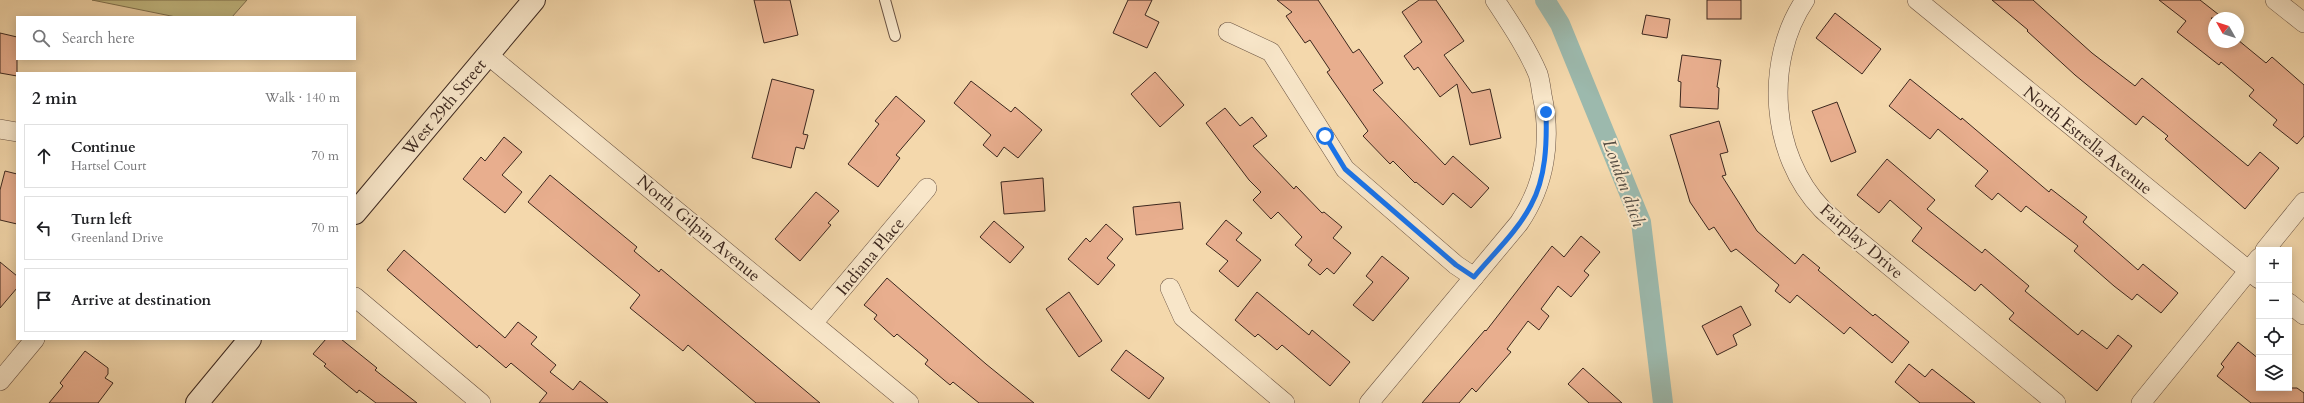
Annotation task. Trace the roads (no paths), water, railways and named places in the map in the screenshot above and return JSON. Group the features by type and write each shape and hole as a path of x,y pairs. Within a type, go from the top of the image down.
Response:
{"main road":[{"name":"West 29th Street","path":"356,212 534,0"},
{"path":"197,403 249,340"}],"street":[{"path":"1369,403 1532,205 1538,188 1547,139 1546,112 1538,75 1495,0"},
{"name":"Fairplay Drive","path":"1805,0 1792,24 1783,48 1778,81 1778,104 1782,131 1790,157 1804,184 1821,208 1842,227 2056,403"},
{"name":"North Estrella Avenue","path":"1917,0 2256,269"},
{"path":"2275,0 2304,23"},
{"path":"1228,32 1271,52 1345,169 1456,265 1474,277"},
{"name":"North Gilpin Avenue","path":"488,54 908,403"},
{"path":"0,129 16,132"},
{"name":"Indiana Place","path":"813,323 927,188"},
{"path":"2268,247 2304,202"},
{"path":"2141,403 2256,269"},
{"path":"1170,288 1183,317 1285,403"},
{"path":"356,298 481,403"},
{"path":"2292,305 2304,315"},
{"path":"0,381 34,340"}],"lane":[{"path":"885,0 895,36"}],"waterway":[{"name":"Louden ditch","path":"1545,0 1560,24 1641,222 1663,403"}]}
